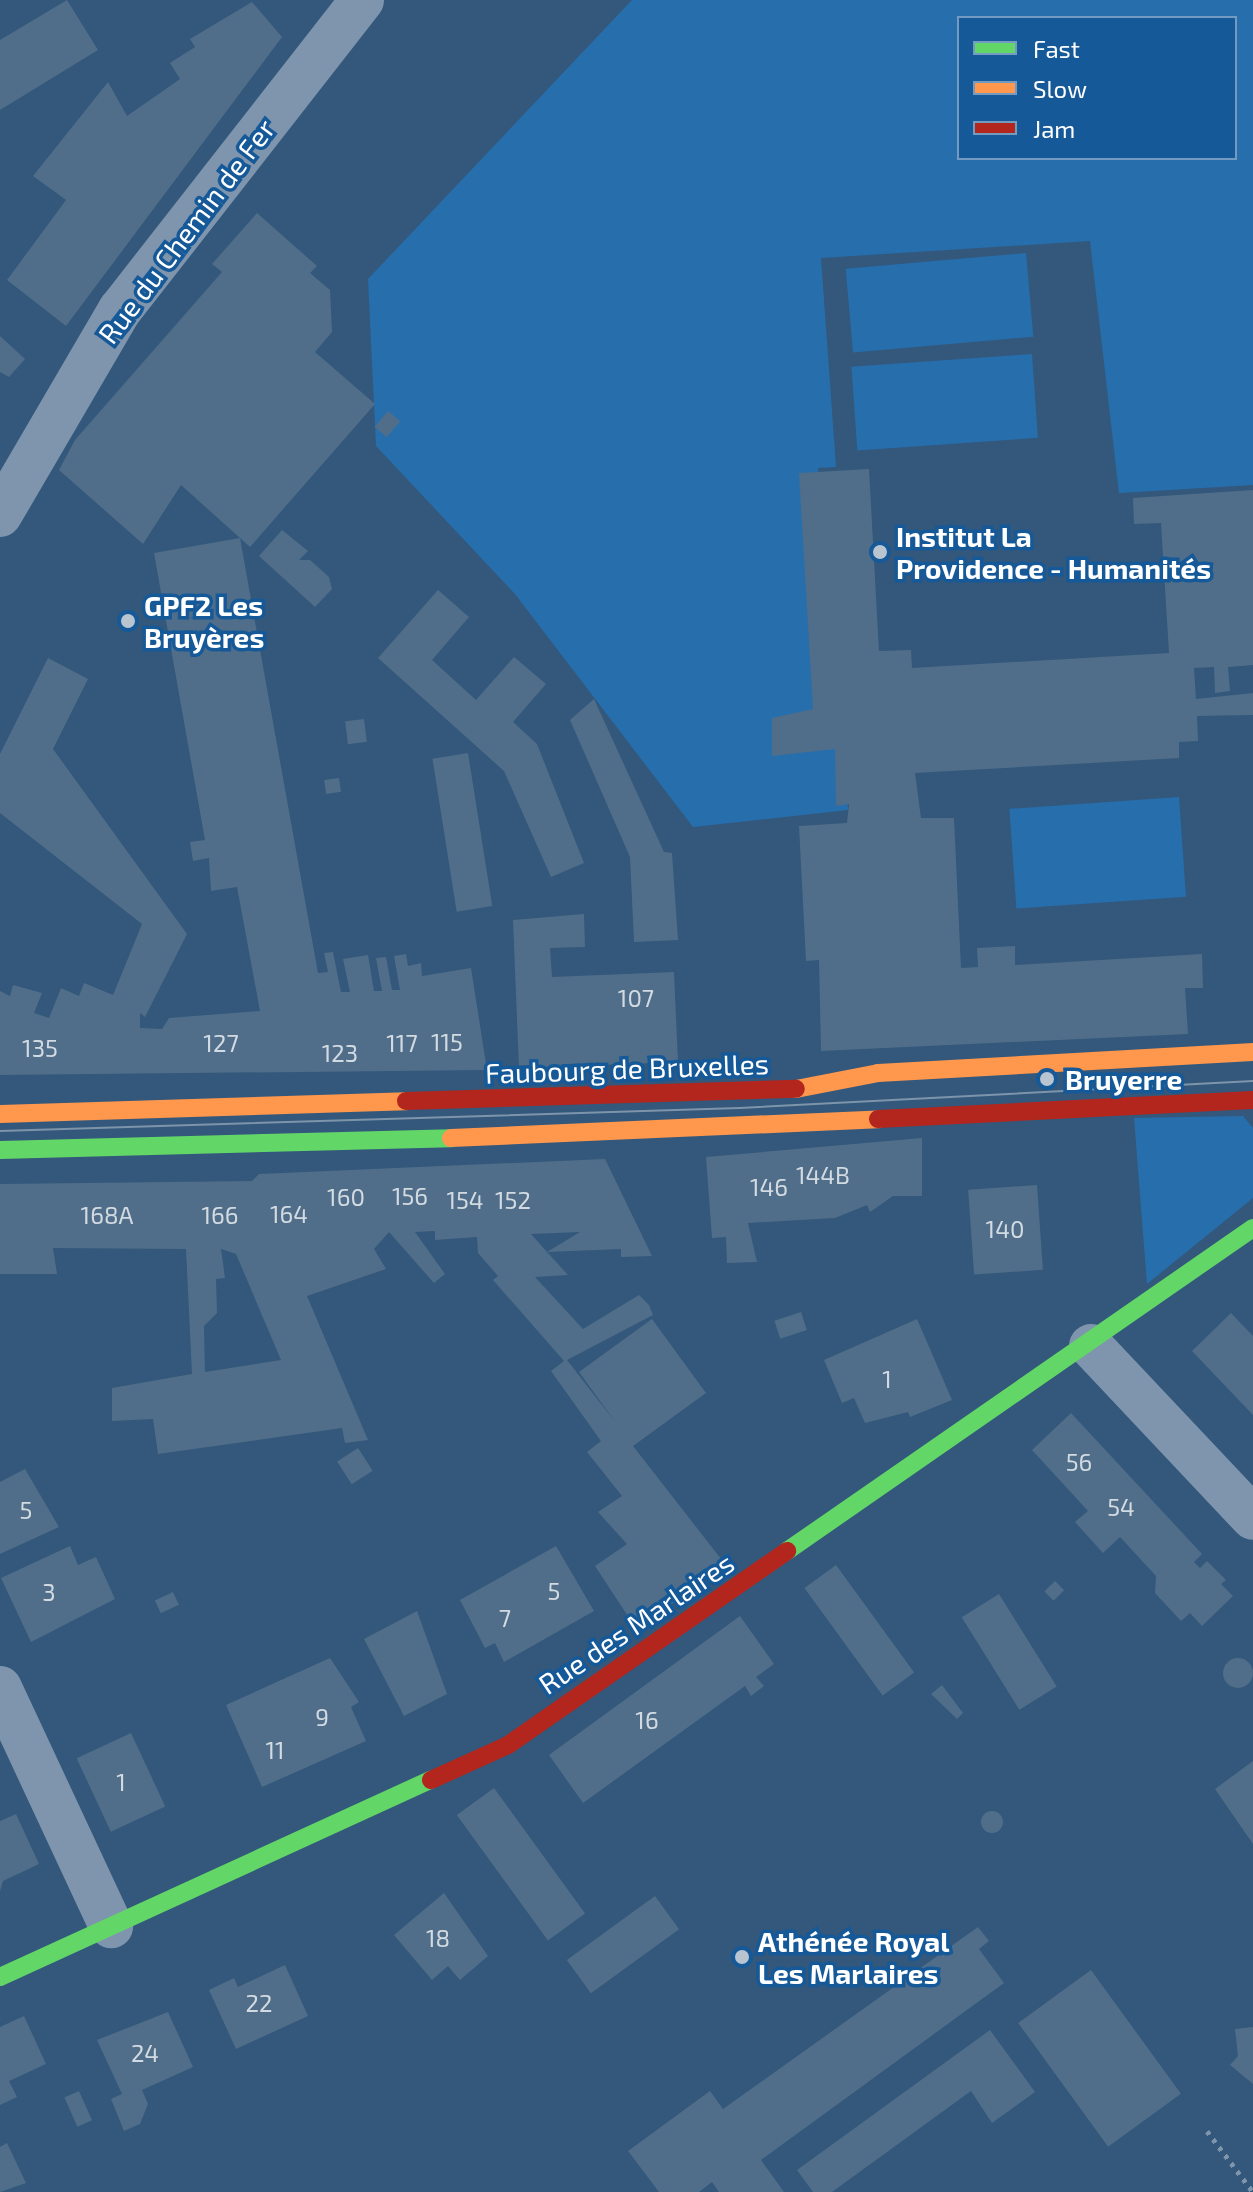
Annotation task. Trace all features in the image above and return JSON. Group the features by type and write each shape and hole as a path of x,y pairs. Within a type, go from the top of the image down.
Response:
{"street":[{"name":"Rue du Chemin de Fer","path":"0,515 120,310 362,0"},
{"name":"Faubourg de Bruxelles","path":"0,1114 814,1088 878,1073 1253,1052"},
{"path":"0,1150 528,1136 1253,1100"},
{"name":"Rue des Marlaires","path":"0,1977 508,1745 1091,1346 1253,1228"},
{"path":"1091,1346 1253,1518"},
{"path":"0,1688 111,1926"}],"path":[{"path":"1207,2131 1253,2192"}],"shaded area":[{"path":"632,0 1253,0 1253,485 1119,493 1090,241 821,258 836,467 818,468 830,710 843,710 848,810 693,827 515,594 376,446 368,279"},
{"path":"1026,253 1033,337 853,352 846,269"},
{"path":"1032,354 1038,438 857,450 851,367"},
{"path":"1179,797 1186,897 1016,909 1009,809"},
{"path":"1243,1116 1253,1128 1253,1198 1147,1284 1134,1118"}],"building":[{"path":"67,0 98,50 0,110 0,40"},
{"path":"252,2 282,37 66,326 7,280 66,200 33,176 108,82 127,116 180,79 170,63 195,47 190,39"},
{"path":"257,213 317,266 310,273 330,290 332,332 315,352 375,404 250,547 181,485 143,544 59,470 75,440 222,272 212,264"},
{"path":"0,336 25,359 9,377 0,372"},
{"path":"388,411 400,421 387,437 375,427"},
{"path":"869,469 879,651 911,650 912,668 1169,653 1161,523 1134,524 1133,498 1253,490 1253,665 1228,667 1230,691 1215,693 1214,667 1194,668 1196,699 1253,693 1253,715 1197,716 1198,741 1179,742 1179,758 915,773 921,818 954,818 961,968 978,967 977,948 1015,946 1015,965 1202,954 1203,988 1185,988 1188,1034 821,1051 819,960 806,961 799,826 847,823 849,804 836,806 835,749 772,756 772,718 813,709 799,473"},
{"path":"282,530 308,551 299,560 310,560 329,577 332,589 315,607 259,556"},
{"path":"240,538 318,973 328,972 324,953 333,952 341,992 350,992 343,959 368,955 374,991 382,991 376,958 386,957 392,990 400,990 394,956 406,954 408,966 421,963 422,976 471,968 487,1070 0,1075 0,991 10,996 13,985 42,993 34,1013 49,1018 61,988 79,996 84,983 113,995 142,924 0,813 0,754 48,658 88,679 53,749 187,934 145,1017 140,1013 140,1028 162,1029 169,1018 260,1011 237,887 211,891 209,858 193,861 190,842 205,840 154,553"},
{"path":"438,590 469,617 432,660 476,700 514,657 546,684 513,722 537,744 584,863 551,877 504,771 378,658"},
{"path":"594,699 664,852 672,853 678,940 634,942 630,857 570,720"},
{"path":"364,719 367,742 348,744 345,721"},
{"path":"468,753 492,906 457,912 432,759"},
{"path":"339,778 341,792 326,794 324,780"},
{"path":"584,914 585,947 550,948 552,977 674,972 678,1062 519,1068 513,920"},
{"path":"922,1138 922,1196 893,1196 870,1212 867,1205 835,1218 748,1223 757,1262 727,1263 726,1237 712,1238 706,1157"},
{"path":"605,1159 652,1256 621,1257 621,1249 547,1252 568,1275 535,1277 583,1329 639,1295 649,1305 653,1315 567,1360 616,1423 579,1372 652,1319 706,1393 633,1446 725,1564 637,1630 595,1566 627,1544 598,1512 622,1496 587,1452 601,1441 551,1371 564,1361 493,1280 498,1276 478,1253 477,1237 435,1240 435,1231 415,1232 445,1274 434,1283 389,1232 374,1249 386,1269 307,1296 368,1440 345,1443 342,1428 158,1454 153,1419 112,1421 112,1388 192,1374 186,1249 53,1248 57,1274 0,1274 0,1184 252,1181 259,1174","holes":["580,1232 547,1252 531,1234","221,1249 236,1254 281,1360 205,1372 204,1326 217,1313 216,1279 225,1278"]},
{"path":"1037,1185 1043,1270 974,1275 968,1190"},
{"path":"801,1312 807,1330 780,1339 774,1321"},
{"path":"1231,1313 1253,1336 1253,1415 1192,1351"},
{"path":"917,1319 952,1400 910,1417 908,1412 865,1423 854,1398 842,1403 824,1360"},
{"path":"1071,1413 1202,1554 1194,1562 1200,1568 1207,1561 1226,1580 1221,1584 1233,1596 1202,1626 1190,1613 1181,1621 1155,1593 1156,1576 1120,1537 1103,1553 1075,1522 1088,1511 1032,1450"},
{"path":"358,1448 373,1471 352,1484 337,1462"},
{"path":"25,1469 59,1527 0,1554 0,1482"},
{"path":"70,1546 78,1565 96,1557 115,1599 31,1642 1,1578"},
{"path":"556,1546 594,1611 504,1662 495,1643 485,1648 460,1600"},
{"path":"836,1565 914,1673 883,1696 804,1588"},
{"path":"1055,1581 1064,1590 1054,1601 1044,1592"},
{"path":"173,1592 179,1605 161,1613 155,1600"},
{"path":"999,1594 1057,1686 1019,1710 962,1617"},
{"path":"417,1611 447,1694 404,1716 364,1639"},
{"path":"740,1616 774,1664 756,1677 764,1686 751,1696 745,1686 583,1803 549,1755"},
{"path":"330,1658 359,1702 351,1707 366,1741 262,1787 226,1705"},
{"path":"1238,1658 1249,1662 1253,1673 1249,1684 1238,1688 1227,1684 1223,1673 1227,1662"},
{"path":"942,1685 963,1713 957,1719 931,1694"},
{"path":"131,1733 165,1806 111,1832 77,1758"},
{"path":"1253,1761 1253,1844 1215,1789"},
{"path":"494,1788 585,1913 548,1940 457,1815"},
{"path":"992,1811 1000,1814 1003,1822 1000,1830 992,1833 984,1830 981,1822 984,1814"},
{"path":"16,1814 39,1864 3,1881 0,1891 0,1821"},
{"path":"444,1893 488,1956 460,1980 448,1966 432,1980 394,1935"},
{"path":"655,1896 679,1929 591,1993 567,1960"},
{"path":"978,1927 989,1941 979,1949 1004,1983 761,2160 784,2192 719,2192 712,2182 699,2192 659,2192 628,2151 710,2091 723,2109"},
{"path":"285,1965 308,2016 236,2049 209,1990 234,1978 238,1987"},
{"path":"1091,1970 1181,2094 1108,2147 1018,2023"},
{"path":"168,2012 193,2067 142,2090 148,2104 140,2124 124,2131 111,2099 122,2094 97,2040"},
{"path":"24,2016 46,2064 9,2081 17,2097 0,2105 0,2027"},
{"path":"1253,2027 1253,2084 1230,2065 1238,2056 1235,2029"},
{"path":"990,2030 1035,2092 992,2123 971,2091 832,2192 813,2192 797,2170"},
{"path":"79,2091 92,2120 77,2127 64,2098"},
{"path":"7,2143 26,2183 0,2192 0,2147"}],"tram line":[{"path":"0,1131 740,1108 1253,1081"}],"traffic: fast":[{"path":"0,1150 451,1138"},
{"path":"787,1551 1253,1228"},
{"path":"0,1977 431,1780"}],"traffic: slow":[{"path":"796,1089 878,1073 1253,1052"},
{"path":"0,1114 406,1101"},
{"path":"451,1138 878,1119"}],"traffic: jam":[{"path":"406,1101 796,1089"},
{"path":"878,1119 1253,1100"},
{"path":"431,1780 508,1745 787,1551"}],"place":[{"name":"Institut La Providence - Humanités","path":"880,552"},
{"name":"GPF2 Les Bruyères","path":"128,621"},
{"name":"Bruyerre","path":"1047,1079"},
{"name":"Athénée Royal Les Marlaires","path":"742,1957"}]}
